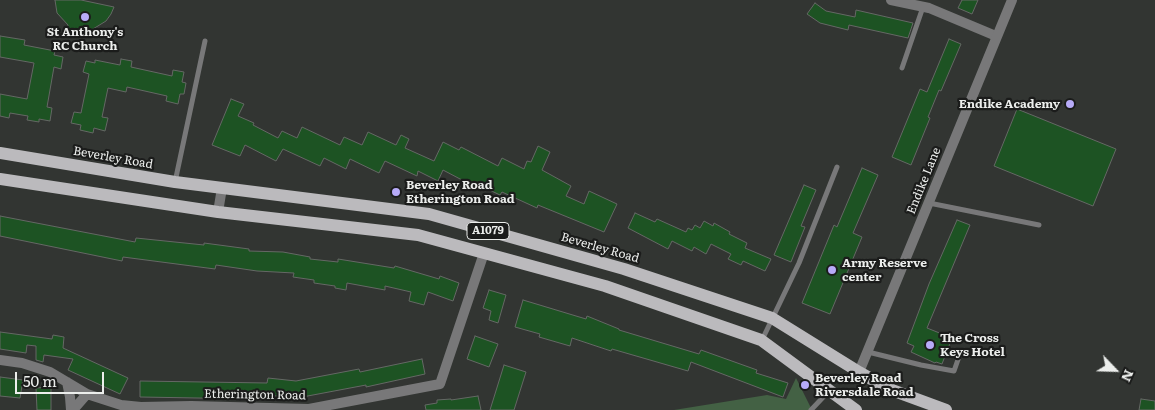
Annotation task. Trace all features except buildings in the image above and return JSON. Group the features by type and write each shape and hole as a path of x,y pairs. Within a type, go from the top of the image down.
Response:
{"main road":[{"name":"Beverley Road","path":"0,153 175,182 429,214 624,268 772,318 889,389 922,406 946,410"},
{"name":"A1079","path":"0,179 218,212 418,235 437,240 605,286 762,340 856,410"},
{"path":"437,240 442,218"},
{"path":"534,267 540,245"},
{"path":"668,307 676,286"}],"street":[{"path":"891,0 928,5 996,36"},
{"name":"Endike Lane","path":"859,372 1012,0"},
{"path":"218,212 222,188"},
{"name":"Etherington Road","path":"0,360 22,363 50,372 87,394 121,405 141,407 191,406 309,409 440,384 484,254"},
{"path":"67,382 72,410"},
{"path":"72,410 87,394"}],"lane":[{"path":"902,68 928,5"},
{"path":"175,182 205,41"},
{"path":"762,340 799,263 837,167"},
{"path":"928,203 1039,225"},
{"path":"868,352 954,371 961,351"},
{"path":"812,410 830,390"}],"green space":[{"path":"796,378 812,410 674,410 767,395 786,399"}],"place":[{"name":"St Anthony's RC Church","path":"85,17"},
{"name":"Endike Academy","path":"1070,104"},
{"name":"Beverley Road Etherington Road","path":"396,192"},
{"name":"Army Reserve center","path":"832,270"},
{"name":"The Cross Keys Hotel","path":"930,345"},
{"name":"Beverley Road Riversdale Road","path":"805,385"}]}
